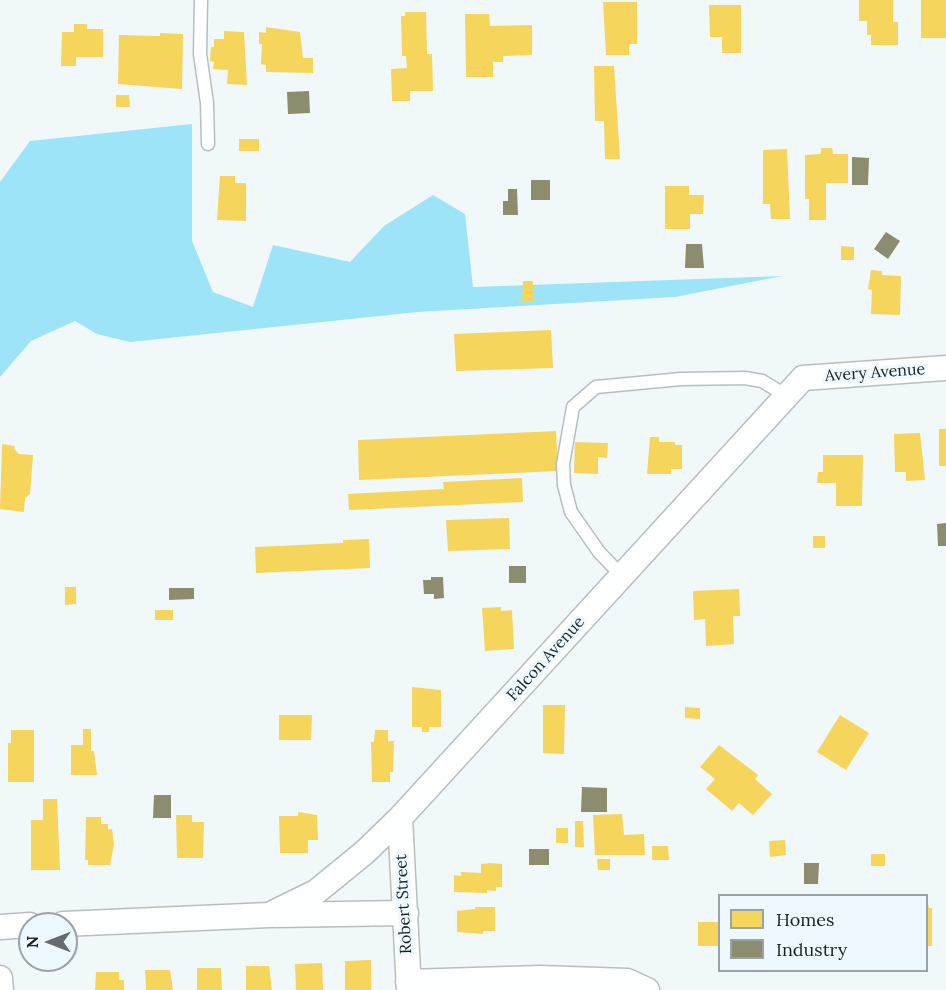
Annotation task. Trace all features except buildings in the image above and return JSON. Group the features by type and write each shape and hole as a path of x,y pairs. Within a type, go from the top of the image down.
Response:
{"street":[{"name":"Avery Avenue","path":"803,378 946,368"},
{"name":"Falcon Avenue","path":"269,915 316,892 365,852 400,818 803,378"},
{"name":"Robert Street","path":"400,818 408,986"},
{"name":"Falcon Avenue","path":"78,923 269,915 406,913"},
{"path":"0,927 18,926"},
{"path":"0,978 1,990"},
{"path":"408,986 540,978 627,981 647,990"}],"lane":[{"path":"201,0 200,54 207,103 208,144"},
{"path":"622,576 599,552 572,512 564,485 563,464 573,407 596,387 681,379 745,378 762,381 787,396"}],"shaded area":[{"path":"192,124 192,241 213,292 253,307 273,245 350,262 384,226 433,195 465,214 473,287 782,276 675,297 418,312 130,342 97,334 75,321 31,341 0,377 0,182 30,141"}]}
